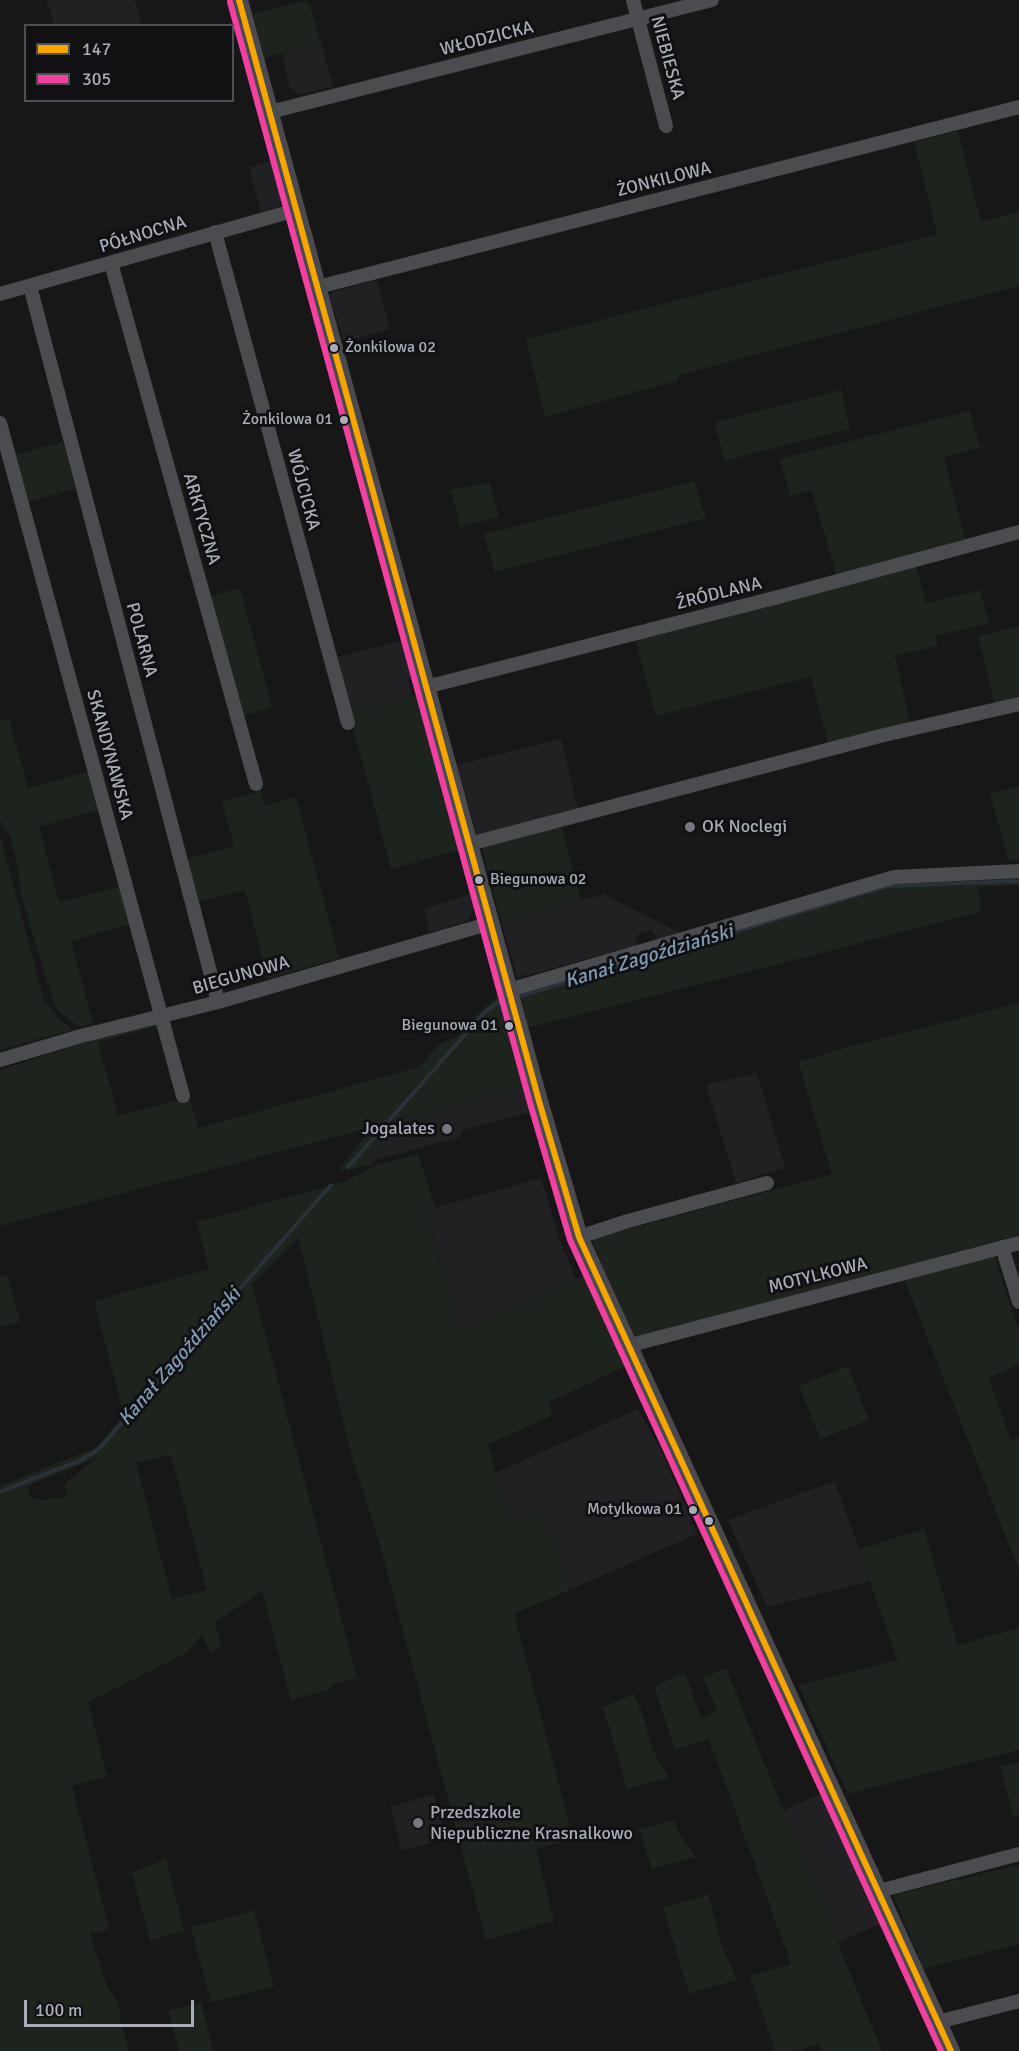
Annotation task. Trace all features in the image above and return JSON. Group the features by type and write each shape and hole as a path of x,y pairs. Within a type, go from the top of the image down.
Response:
{"street":[{"path":"239,0 510,997 579,1237 951,2051"},
{"name":"NIEBIESKA","path":"633,0 666,126"},
{"name":"WŁODZICKA","path":"270,112 712,0"},
{"name":"ŻONKILOWA","path":"318,287 1019,107"},
{"name":"PÓŁNOCNA","path":"0,294 296,210"},
{"name":"WÓJCICKA","path":"215,232 348,723"},
{"name":"ARKTYCZNA","path":"111,263 256,784"},
{"name":"POLARNA","path":"30,286 218,1002"},
{"name":"SKANDYNAWSKA","path":"0,423 183,1096"},
{"name":"ŹRÓDLANA","path":"426,687 782,596 1019,532"},
{"path":"469,844 880,736 1019,704"},
{"path":"510,997 894,877 1019,871"},
{"name":"BIEGUNOWA","path":"0,1060 81,1036 162,1018 491,923"},
{"path":"579,1237 766,1183"},
{"name":"MOTYLKOWA","path":"627,1346 1019,1243"},
{"path":"1002,1247 1019,1302"},
{"path":"879,1891 1019,1854"},
{"path":"938,2022 1019,2001"}],"shaded area":[{"path":"47,0 135,0 142,24 54,24"},
{"path":"304,1 310,5 321,43 264,58 253,14"},
{"path":"321,43 333,86 301,95 290,89 282,54"},
{"path":"958,131 981,222 1019,212 1019,286 697,370 679,375 677,381 545,417 526,339 937,234 914,142"},
{"path":"273,161 285,205 261,212 249,167"},
{"path":"377,280 390,329 344,342 330,297 332,292"},
{"path":"841,390 850,429 724,461 715,422"},
{"path":"970,411 980,447 944,457 965,539 836,574 812,491 790,496 780,459"},
{"path":"63,442 75,489 26,502 13,455"},
{"path":"694,481 706,518 495,572 484,534"},
{"path":"490,482 499,517 460,527 451,490"},
{"path":"915,563 926,603 980,590 989,623 935,636 937,646 895,656 910,723 828,743 811,677 656,716 635,639 715,621"},
{"path":"240,588 272,707 240,717 207,597"},
{"path":"1019,626 1019,699 995,705 978,636"},
{"path":"402,641 412,678 408,679 412,696 349,712 333,658"},
{"path":"417,695 460,850 391,869 349,712"},
{"path":"9,719 28,788 90,771 101,809 39,827 59,902 121,886 133,923 71,941 93,1024 80,1027 59,1012 54,1004 21,895 16,858 9,835 0,820 0,721"},
{"path":"561,739 579,813 478,838 457,765"},
{"path":"1019,786 1019,860 1009,861 990,794"},
{"path":"261,791 265,806 296,797 339,958 267,979 245,890 199,902 187,859 234,846 222,801"},
{"path":"561,825 581,900 501,921 481,846"},
{"path":"0,835 44,1000 60,1020 73,1030 0,1050"},
{"path":"1019,876 1019,885 978,887 981,912 528,1028 520,991 892,882"},
{"path":"473,893 476,904 468,921 430,932 424,909"},
{"path":"603,894 683,934 658,940 651,930 638,934 635,946 517,978 501,921"},
{"path":"500,994 525,1085 392,1121 362,1163 377,1160 369,1165 337,1172 372,1127 0,1226 0,1070 125,1029 158,1022 158,1029 154,1027 98,1042 118,1116 189,1097 199,1128 419,1067 439,1044 458,1036 475,1016"},
{"path":"1019,1003 1019,1235 635,1337 604,1270 593,1242 595,1238 832,1174 798,1062"},
{"path":"757,1073 785,1168 736,1183 706,1085"},
{"path":"525,1085 532,1112 464,1130 460,1137 361,1164 392,1121"},
{"path":"418,1154 435,1207 426,1210 458,1332 584,1275 626,1366 549,1402 552,1416 488,1444 509,1523 539,1510 572,1589 514,1614 573,1838 536,1849 554,1921 486,1940 377,1534 353,1461 298,1237 252,1284 357,1678 330,1685 331,1689 291,1700 262,1591 215,1622 221,1646 210,1653 203,1635 186,1653 88,1702 107,1777 72,1786 109,1929 90,1934 107,1986 119,2003 120,2019 129,2051 0,2051 0,1486 97,1447 124,1414 94,1301 209,1269 197,1222 343,1182 378,1165","holes":["171,1455 207,1590 172,1599 136,1463","96,1458 65,1484 68,1497 42,1500 31,1498 27,1486"]},
{"path":"541,1178 562,1246 576,1279 458,1332 426,1210"},
{"path":"994,1254 1019,1332 1019,1364 989,1378 1011,1441 1019,1437 1019,1570 904,1278"},
{"path":"7,1275 20,1321 0,1327 0,1277"},
{"path":"848,1366 869,1420 820,1439 799,1386"},
{"path":"638,1409 663,1454 697,1534 572,1589 539,1510 509,1523 495,1473"},
{"path":"835,1481 870,1581 767,1607 728,1520"},
{"path":"924,1529 958,1645 1019,1628 1019,1750 848,1794 798,1685 897,1660 859,1549"},
{"path":"726,1668 882,2051 822,2051 819,2043 795,2051 775,2051 750,1976 791,1964 709,1739 675,1750 654,1686 685,1673 701,1718 717,1711 703,1677"},
{"path":"634,1694 652,1749 669,1778 627,1789 603,1707"},
{"path":"1019,1762 1019,1815 1013,1816 1000,1766"},
{"path":"821,1793 881,1924 837,1942 783,1811"},
{"name":"Przedszkole Niepubliczne Krasnalkowo","path":"434,1794 446,1839 402,1851 390,1807"},
{"path":"674,1820 681,1837 696,1857 652,1869 639,1829"},
{"path":"166,1859 184,1930 150,1941 132,1873"},
{"path":"1019,1865 1019,1944 924,1969 893,1895"},
{"path":"708,1895 722,1945 737,1980 689,1993 663,1907"},
{"path":"254,1911 274,1986 211,2003 191,1927"},
{"path":"201,2002 213,2051 179,2051 168,2011"}],"waterway":[{"name":"Kanał Zagoździański","path":"517,997 887,886 1019,881"},
{"name":"Kanał Zagoździański","path":"348,1167 485,1012 497,1003 507,1000"},
{"name":"Kanał Zagoździański","path":"0,1492 79,1461 98,1450 331,1185"}],"transit line":[{"name":"147","path":"239,0 539,1101 579,1237 951,2051"},
{"name":"305","path":"230,2 530,1103 570,1240 941,2051"}],"place":[{"name":"Żonkilowa 02","path":"334,348"},
{"name":"Żonkilowa 01","path":"344,420"},
{"name":"OK Noclegi","path":"690,827"},
{"name":"Biegunowa 02","path":"479,880"},
{"name":"Biegunowa 01","path":"509,1026"},
{"name":"Jogalates","path":"447,1129"},
{"name":"Motylkowa 01","path":"693,1510"},
{"name":"Przedszkole Niepubliczne Krasnalkowo","path":"418,1823"}]}
